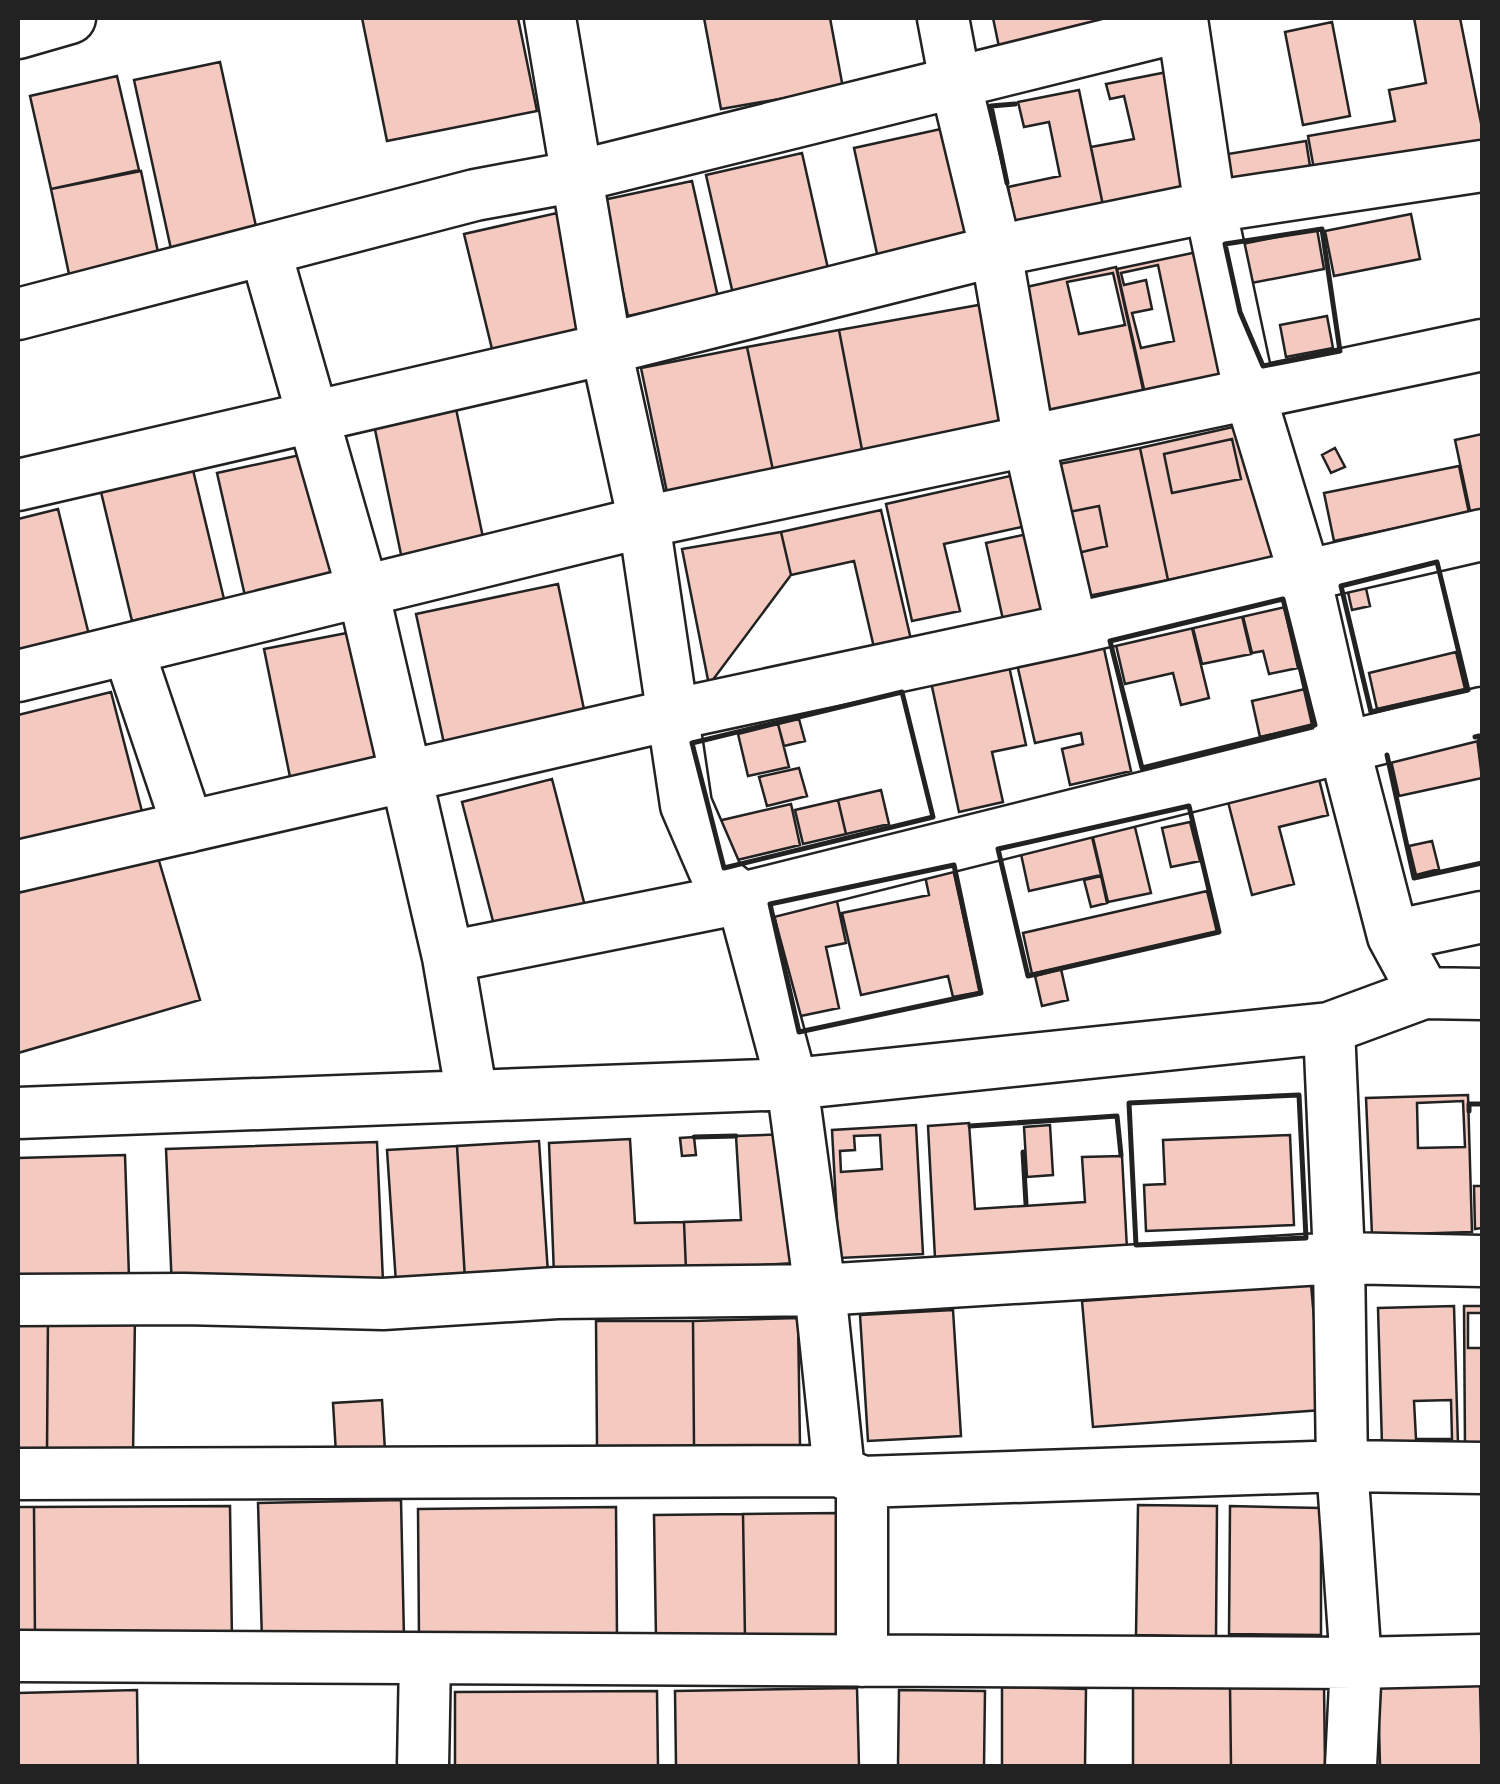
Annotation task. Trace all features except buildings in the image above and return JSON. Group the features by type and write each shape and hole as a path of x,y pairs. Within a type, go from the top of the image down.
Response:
{"street":[{"path":"18,32 70,18"},
{"path":"550,18 606,349 644,522 686,805 718,879 742,898 792,1084 851,1477 862,1661"},
{"path":"943,18 996,251 1029,442 1072,629"},
{"path":"18,314 475,195 578,176 1183,22 1210,206 1250,395 1305,576 1344,747 1394,936 1424,993"},
{"path":"18,486 606,349 996,251 1210,206 1482,166"},
{"path":"265,250 363,592 448,957 472,1096"},
{"path":"18,676 644,522 1482,345"},
{"path":"18,866 671,715 1482,535"},
{"path":"128,649 188,827"},
{"path":"448,957 742,898 1482,713"},
{"path":"1394,936 1482,917"},
{"path":"18,1113 792,1084 1329,1028 1424,993 1482,994"},
{"path":"1329,1028 1339,1258 1342,1466 1356,1663 1351,1766"},
{"path":"18,1300 383,1304 557,1293 820,1290 1339,1258 1482,1262"},
{"path":"18,1474 851,1477 1342,1466 1482,1468"},
{"path":"18,1656 1356,1663 1482,1660"},
{"path":"424,1659 424,1766"}],"wall":[{"path":"1007,183 991,106 1015,104"},
{"path":"1322,229 1340,351 1263,366 1240,312 1225,244 1322,229"},
{"path":"1437,562 1468,690 1371,712 1341,586 1437,562"},
{"path":"1283,599 1315,725 1142,768 1110,641 1283,599"},
{"path":"902,692 933,817 724,868 692,743 902,692"},
{"path":"1475,737 1479,736 1482,751"},
{"path":"1387,755 1414,878 1482,863"},
{"path":"1189,806 1219,932 1028,976 998,849 1189,806"},
{"path":"954,865 981,993 799,1032 770,904 954,865"},
{"path":"1299,1095 1306,1238 1136,1245 1129,1103 1299,1095"},
{"path":"1469,1111 1469,1104 1482,1104"},
{"path":"970,1126 1117,1116 1121,1155"},
{"path":"694,1137 736,1136"},
{"path":"1023,1152 1026,1204"}]}
